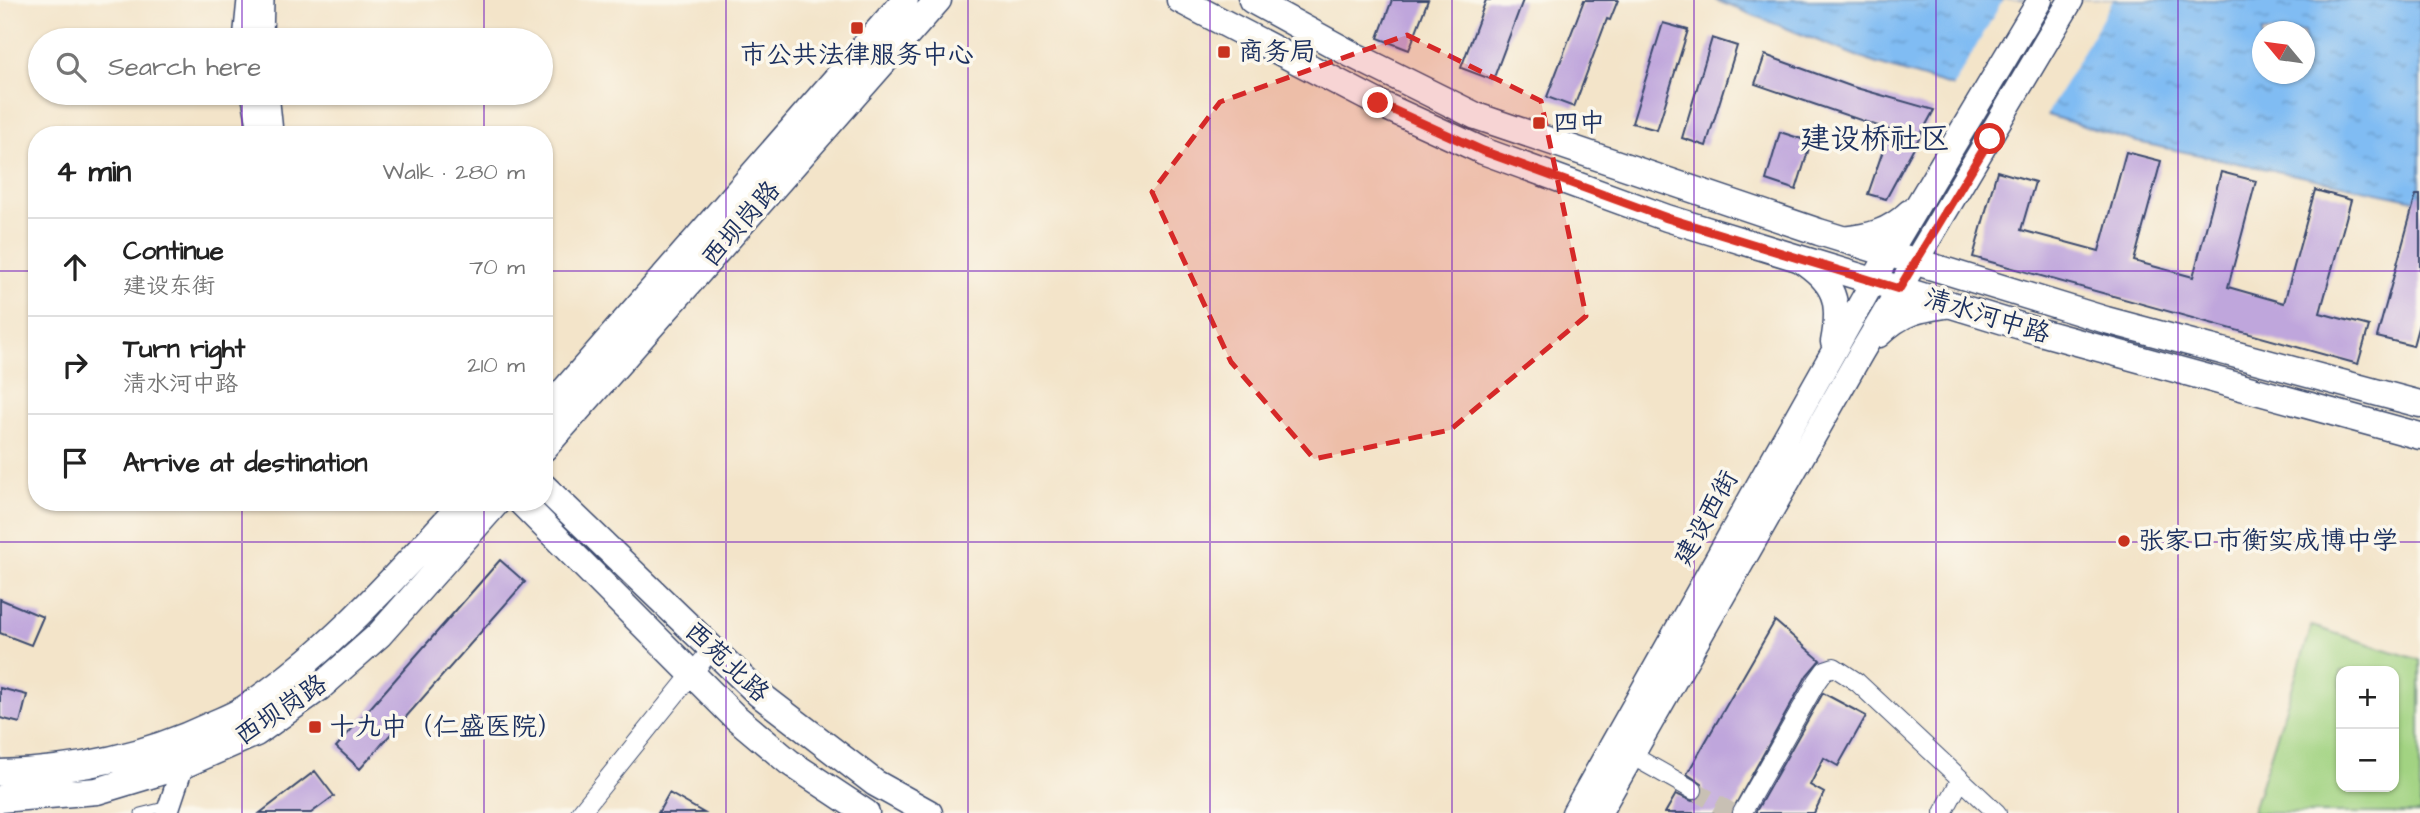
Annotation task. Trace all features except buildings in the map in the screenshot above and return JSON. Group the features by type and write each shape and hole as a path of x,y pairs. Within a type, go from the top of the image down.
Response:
{"main road":[{"name":"西坝岗路","path":"553,404 905,0"},
{"name":"西坝岗路","path":"553,439 939,0"},
{"name":"清水河中路","path":"1180,0 1378,103 1483,151 1667,218 2040,332 2420,436"},
{"name":"清水河中路","path":"1252,0 1351,54 1475,116 1842,239 2106,320 2420,404"},
{"name":"建设西街","path":"1574,813 1889,253 2040,0"},
{"name":"建设西街","path":"1599,813 1861,353 2071,0"},
{"path":"1842,239 1886,230 1922,199"},
{"path":"1949,206 1939,243 1940,256 1948,267 1964,276"},
{"path":"1797,258 1821,274 1837,307 1830,357"},
{"path":"1861,353 1894,320 1924,308 1952,305"},
{"name":"西苑北路","path":"553,496 760,694 875,783 929,813"},
{"name":"西坝岗路","path":"0,799 97,791 179,753 304,665 364,611 456,511"},
{"name":"西坝岗路","path":"0,773 36,772 179,753 256,733 319,688 379,635 489,511"},
{"name":"西苑北路","path":"530,511 733,715 789,761 866,813"}],"street":[{"path":"245,28 248,0"},
{"path":"262,28 263,0"},
{"path":"254,105 258,126"},
{"path":"269,105 272,126"},
{"path":"580,813 712,649"},
{"path":"1742,813 1816,681 1825,670 1834,667 1857,682 1997,813"},
{"path":"168,809 179,753"},
{"path":"1631,755 1693,790"},
{"path":"1942,813 1961,779"}],"lane":[{"path":"140,813 168,809"}],"highlighted area":[{"path":"1407,35 1541,101 1586,316 1450,430 1314,459 1231,362 1152,192 1220,102"}],"green space":[{"path":"2312,626 2420,660 2420,813 2252,813"}],"water":[{"path":"1715,0 2420,0 2420,201 2137,142 1874,63"}],"pier":[{"path":"2003,0 2113,0 2045,118 1951,90"}],"tunnel":[{"path":"1693,790 1733,813"}],"place":[{"name":"市公共法律服务中心","path":"857,28"},
{"name":"商务局","path":"1224,52"},
{"name":"四中","path":"1539,123"},
{"name":"张家口市衡实成博中学","path":"2124,541"},
{"name":"十九中（仁盛医院）","path":"315,727"}],"district":[{"name":"建设桥社区","path":"1875,139"}],"route":[{"path":"1378,103 1483,151 1667,218 1899,289 1990,139"}]}
